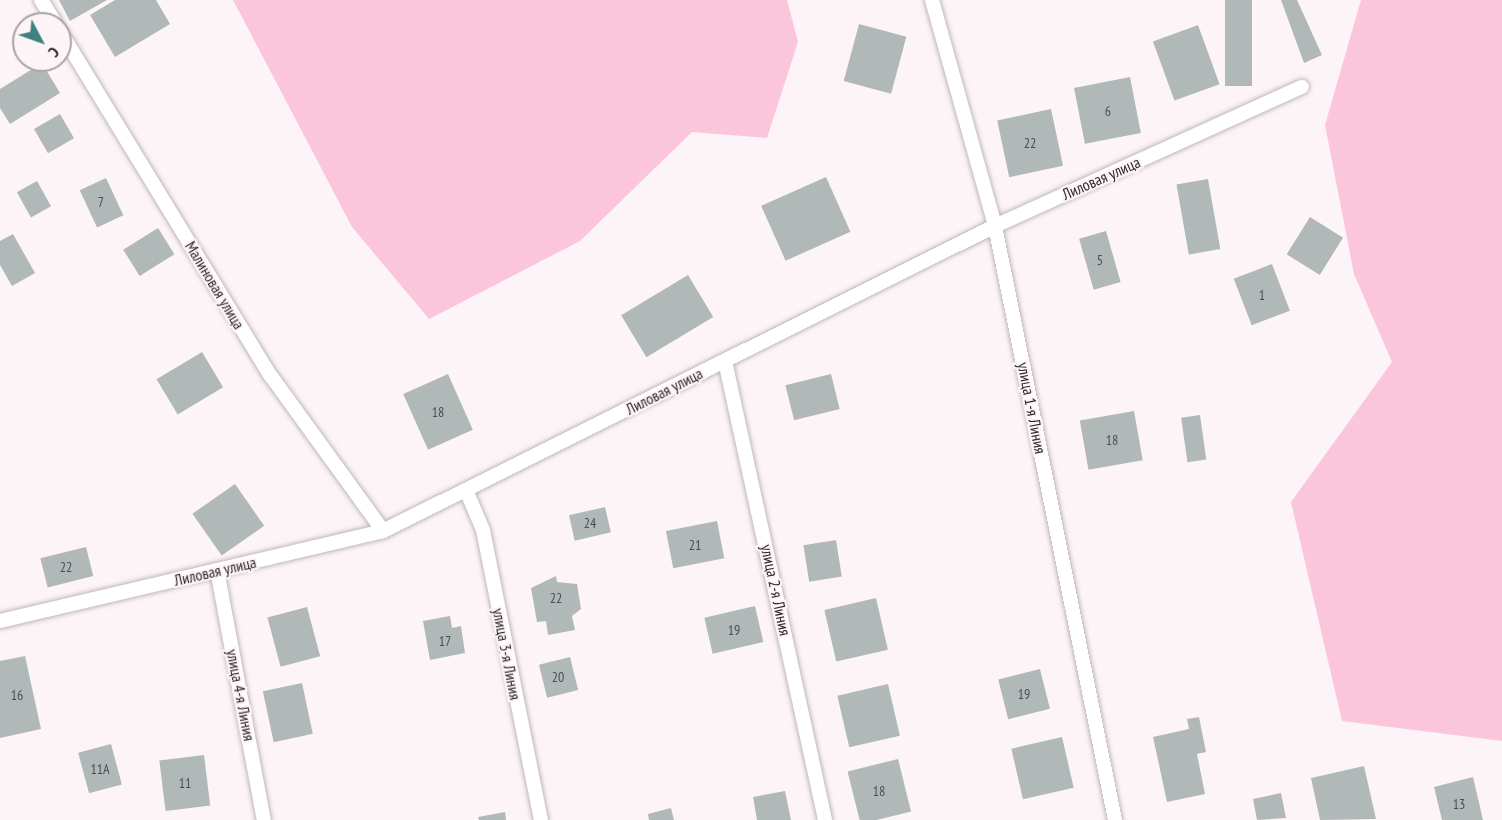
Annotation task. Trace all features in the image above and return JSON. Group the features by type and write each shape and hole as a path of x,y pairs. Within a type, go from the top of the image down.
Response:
{"lane":[{"name":"улица 1-я Линия","path":"932,0 995,226 1115,820"},
{"name":"Малиновая улица","path":"72,50 271,376 383,531"},
{"name":"Лиловая улица","path":"0,621 383,531 995,226 1302,87"},
{"name":"улица 2-я Линия","path":"725,361 825,820"},
{"name":"улица 3-я Линия","path":"466,490 483,530 541,820"},
{"name":"улица 4-я Линия","path":"217,570 264,820"}],"shaded area":[{"path":"233,0 787,0 798,42 767,138 692,132 580,241 429,319 352,227"},
{"path":"1361,0 1502,0 1502,741 1342,721 1291,502 1392,362 1354,274 1325,125"}],"building":[{"path":"59,0 107,0 72,20 72,12 65,12"},
{"path":"115,0 156,0 170,24 115,57 90,15"},
{"path":"1225,0 1252,0 1252,86 1225,86"},
{"path":"1281,0 1297,0 1322,55 1304,63"},
{"path":"859,24 906,37 891,94 844,81"},
{"path":"1198,25 1220,84 1174,101 1153,41"},
{"path":"27,72 47,72 60,93 10,124 0,108 0,89"},
{"path":"1130,77 1141,133 1085,144 1074,88"},
{"path":"1051,109 1063,166 1009,177 997,120"},
{"path":"60,114 74,138 48,153 34,129"},
{"path":"826,177 850,232 786,261 761,206"},
{"path":"106,178 123,215 97,227 80,190"},
{"path":"1208,179 1220,249 1189,254 1176,185"},
{"path":"37,181 51,206 31,218 17,192"},
{"path":"1310,217 1343,238 1320,275 1287,254"},
{"path":"158,228 174,254 140,276 123,250"},
{"path":"1106,231 1121,282 1094,290 1079,239"},
{"path":"13,234 35,273 12,286 0,265 0,241"},
{"path":"1272,264 1290,311 1252,325 1234,279"},
{"path":"688,275 713,317 646,357 621,315"},
{"path":"202,352 223,387 178,414 157,379"},
{"path":"448,374 473,430 428,450 403,394"},
{"path":"831,374 840,409 794,420 785,385"},
{"path":"1134,411 1143,460 1089,470 1080,421"},
{"path":"1200,415 1206,460 1187,462 1181,418"},
{"path":"235,484 264,526 222,556 192,514"},
{"path":"605,507 611,532 575,541 569,515"},
{"path":"717,521 724,558 673,568 666,531"},
{"path":"836,540 842,577 809,582 803,545"},
{"path":"86,547 93,576 48,587 40,558"},
{"path":"556,576 557,582 577,584 581,609 572,616 575,630 548,635 546,621 537,622 531,588"},
{"path":"876,598 888,650 836,662 824,610"},
{"path":"755,606 763,642 713,654 704,618"},
{"path":"307,607 320,656 281,667 267,618"},
{"path":"450,616 452,628 461,626 465,653 430,660 423,621"},
{"path":"25,656 41,729 0,738 0,661"},
{"path":"570,657 578,690 547,698 539,665"},
{"path":"1040,669 1050,709 1008,719 998,679"},
{"path":"302,683 313,734 274,742 263,691"},
{"path":"888,684 900,736 849,747 837,696"},
{"path":"1199,717 1206,752 1197,754 1205,794 1167,802 1153,737 1189,729 1187,719"},
{"path":"1062,737 1074,788 1023,799 1011,749"},
{"path":"111,744 122,785 89,793 78,753"},
{"path":"204,755 210,806 166,811 159,760"},
{"path":"898,759 911,811 877,820 860,820 848,772"},
{"path":"1364,766 1376,819 1320,820 1311,778"},
{"path":"1473,777 1483,820 1442,820 1434,787"},
{"path":"785,791 791,820 757,820 753,797"},
{"path":"1281,793 1286,818 1257,820 1253,799"},
{"path":"671,808 674,820 649,820 648,814"},
{"path":"505,812 506,820 479,820 478,817"}]}
